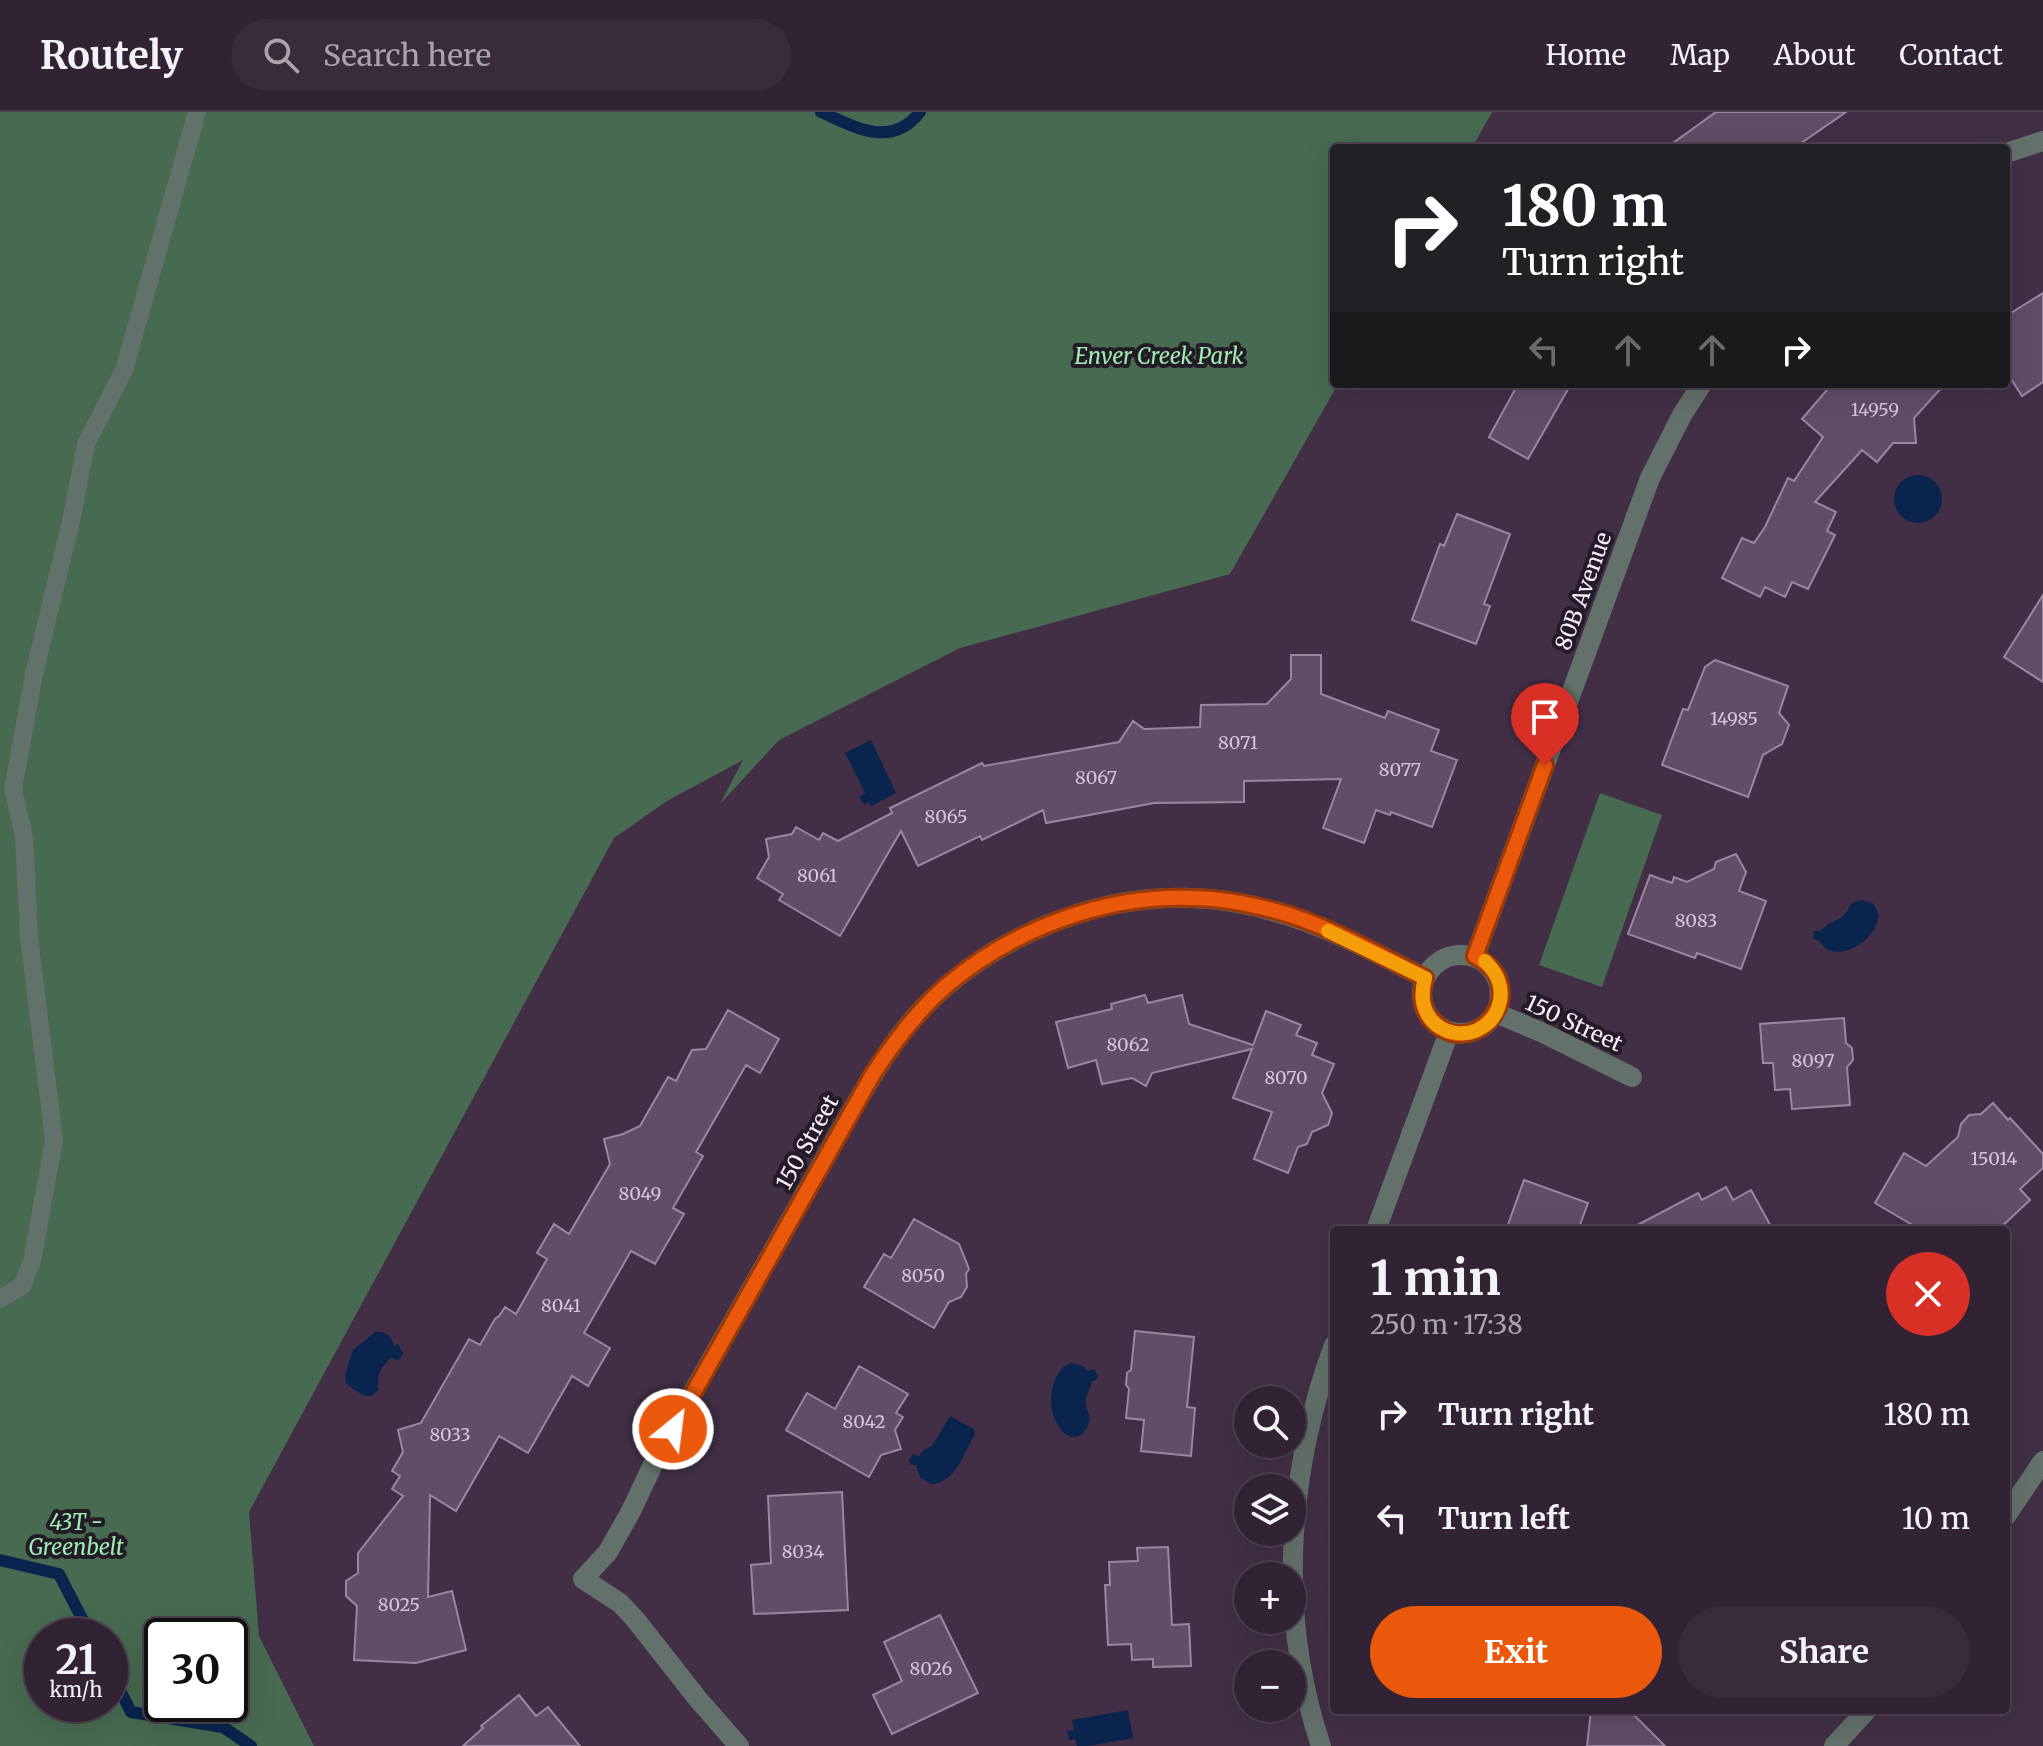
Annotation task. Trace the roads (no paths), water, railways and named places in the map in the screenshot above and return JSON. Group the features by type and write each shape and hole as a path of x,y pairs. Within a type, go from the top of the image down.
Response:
{"street":[{"path":"2010,152 2043,141"},
{"name":"80B Avenue","path":"1475,956 1646,489 1670,436 1700,388"},
{"name":"150 Street","path":"739,1746 635,1619 620,1603 583,1579 614,1542 657,1456 851,1113 889,1050 914,1018 958,977 1032,931 1098,908 1165,899 1212,899 1276,912 1340,936 1425,978"},
{"path":"1451,955 1475,956 1493,969 1499,980 1501,991 1496,1013 1489,1022 1470,1033 1449,1032 1437,1025 1424,1010 1422,997 1425,978 1441,960 1451,955"},
{"name":"150 Street","path":"1496,1013 1632,1077"},
{"path":"1377,1226 1449,1032"},
{"path":"1321,1746 1300,1665 1292,1568 1304,1449 1330,1357"},
{"path":"2010,1510 2043,1461"},
{"path":"1834,1746 1863,1714"}],"lane":[{"path":"0,1299 22,1286 32,1261 54,1140 29,937 24,837 13,789 34,674 86,444 124,370 197,112"}],"water":[{"path":"1918,475 1935,482 1942,499 1935,516 1918,523 1901,516 1894,499 1901,482"},
{"path":"871,740 896,793 871,806 869,802 864,805 859,797 865,793 845,753"},
{"path":"1862,900 1874,904 1879,916 1874,930 1866,939 1838,952 1813,939 1814,931 1821,931 1843,916 1852,904"},
{"path":"375,1332 388,1335 394,1346 398,1344 403,1353 400,1359 391,1357 380,1372 378,1390 372,1396 365,1396 346,1383 345,1375 353,1350"},
{"path":"1072,1363 1088,1371 1095,1369 1098,1377 1092,1381 1086,1399 1089,1423 1083,1433 1076,1437 1061,1430 1055,1420 1051,1395 1061,1369"},
{"path":"950,1416 974,1429 975,1434 953,1473 939,1483 931,1484 920,1477 916,1465 911,1465 909,1460 913,1454 919,1456 932,1446"},
{"path":"1128,1710 1133,1738 1089,1746 1077,1746 1075,1739 1069,1740 1067,1731 1074,1730 1072,1720"}],"waterway":[{"path":"821,112 872,132 897,130 920,112"},
{"path":"0,1560 59,1574 82,1618"},
{"path":"128,1706 131,1712 223,1727 251,1746"}],"park label":[{"name":"Enver Creek Park","path":"1159,356"},
{"name":"43T - Greenbelt","path":"76,1534"}]}
